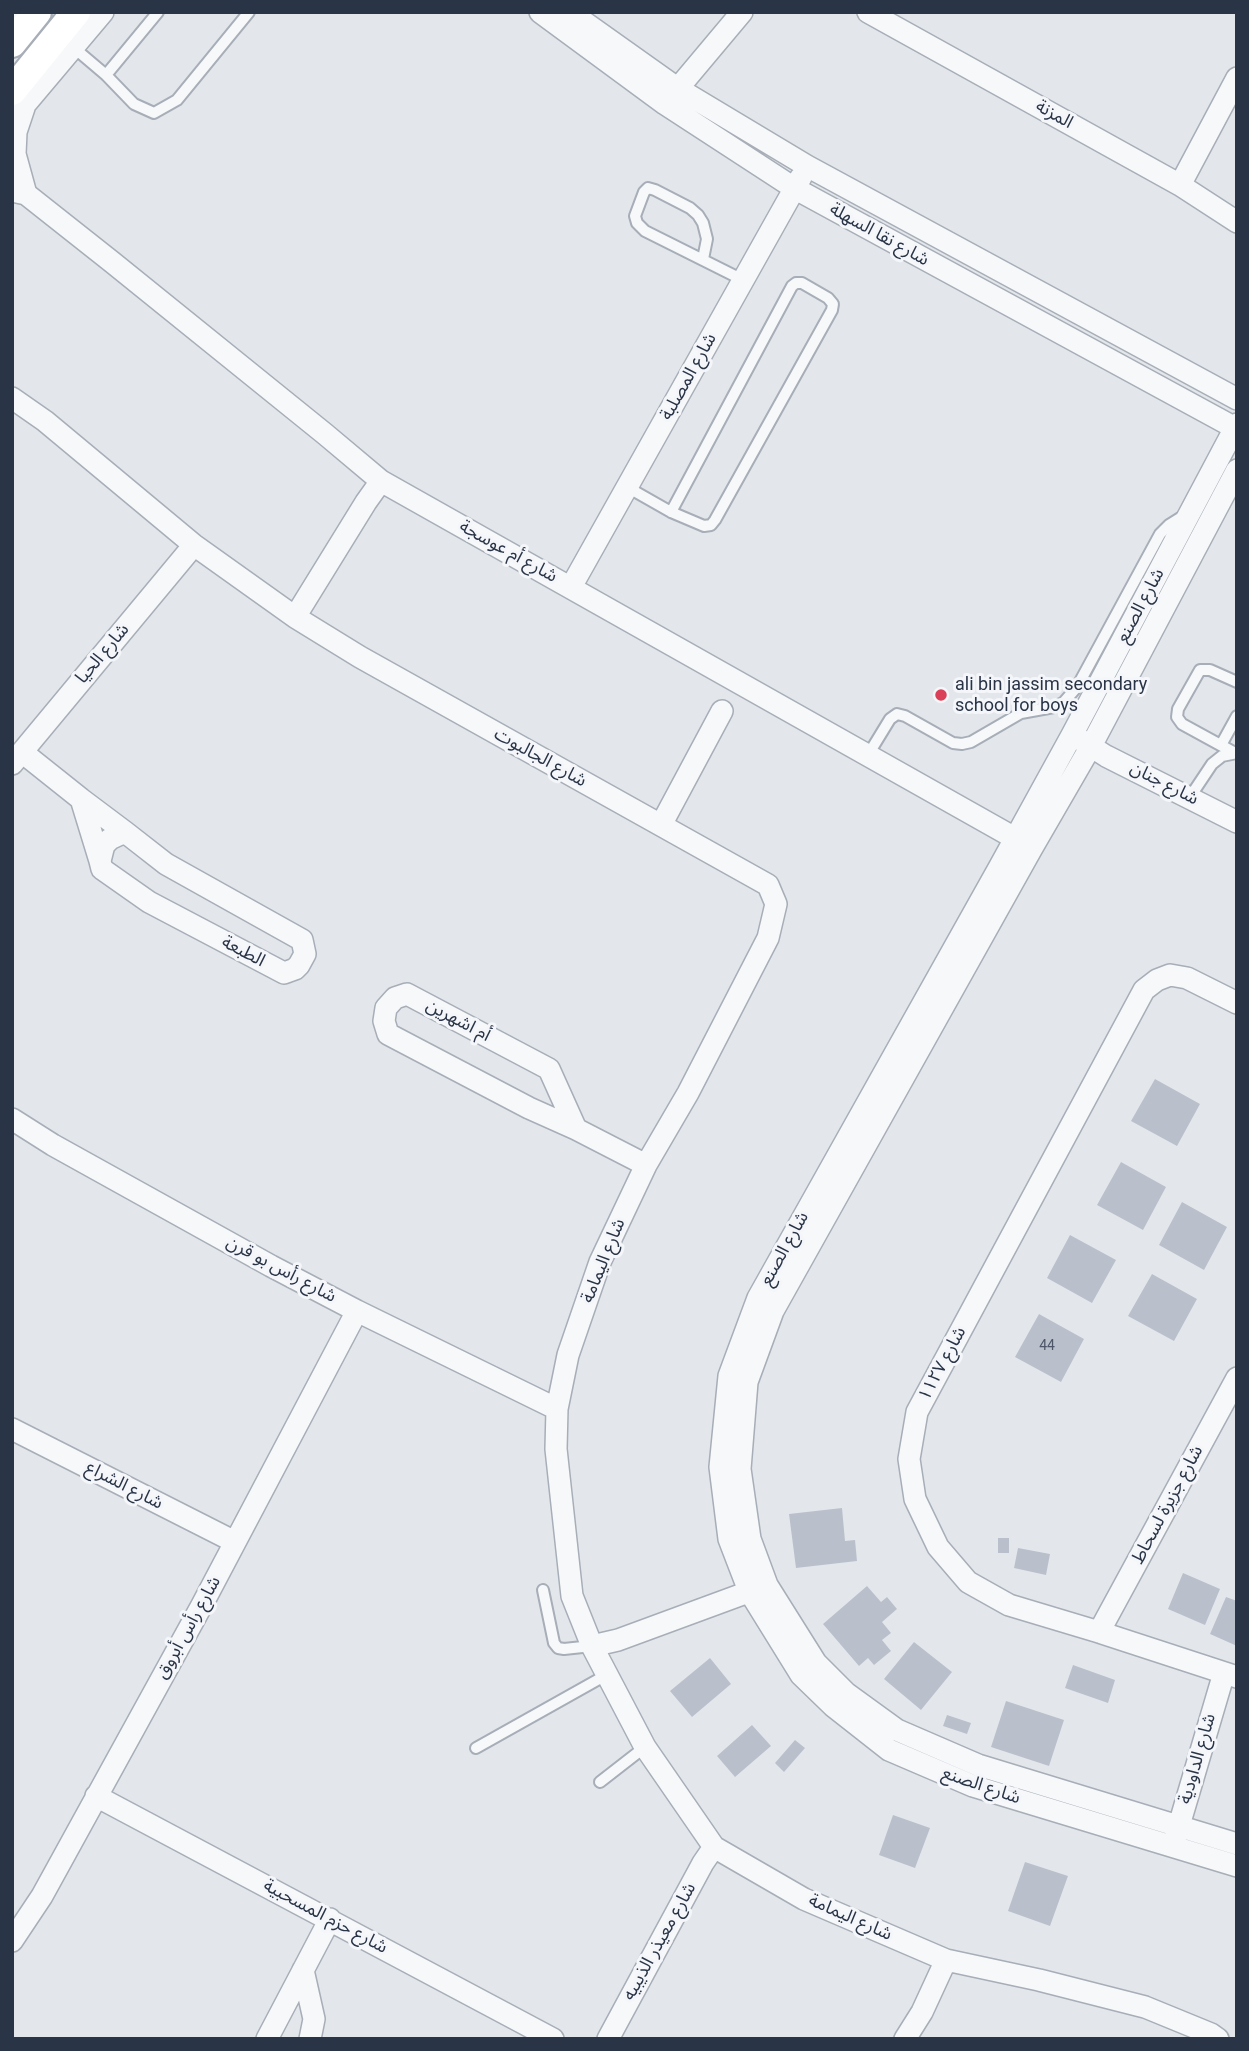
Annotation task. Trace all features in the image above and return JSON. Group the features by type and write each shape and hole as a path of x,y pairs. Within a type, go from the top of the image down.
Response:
{"main road":[{"path":"12,43 37,12"},
{"path":"17,105 76,12"}],"street":[{"path":"17,105 103,12"},
{"name":"شارع نقا السهلة","path":"540,12 671,96 807,166 1237,399"},
{"name":"شارع نقا السهلة","path":"570,12 671,96 793,188 1236,427"},
{"path":"671,96 742,12"},
{"name":"المزنة","path":"869,12 1180,185 1237,222"},
{"path":"1180,185 1237,78"},
{"name":"شارع أم عوسجة","path":"17,105 15,155 19,192 283,399 381,481 1023,843"},
{"name":"شارع المصلبة","path":"571,587 807,166"},
{"name":"شارع الجالبوت","path":"12,398 45,421 194,545 295,617 360,657 768,885 776,905"},
{"name":"شارع الصنع","path":"1023,843 1072,734 1236,427"},
{"name":"شارع الصنع","path":"1237,470 1091,746 1023,843 758,1298 729,1376 720,1467 729,1539 758,1588 800,1675 833,1706 889,1749 973,1786 1176,1835 1237,1844"},
{"path":"295,617 381,481"},
{"name":"شارع الحيا","path":"17,758 194,545"},
{"path":"661,825 722,711"},
{"name":"شارع جنان","path":"1072,734 1237,822"},
{"name":"الطبعة","path":"17,758 81,799 166,864 302,940 305,954 303,961 295,969 284,973 149,902 102,869 81,799"},
{"path":"100,861 104,845 125,832"},
{"name":"شارع اليمامة","path":"776,905 768,938 688,1093 646,1165 600,1262 568,1355 557,1409 556,1449 572,1596 592,1646 645,1747 714,1847 804,1899 946,1960 1146,2007 1218,2039"},
{"name":"شارع ١١٢٧","path":"1230,1675 1009,1605 968,1582 938,1547 915,1499 909,1459 918,1412 1144,990 1157,980 1170,975 1187,978 1237,1003"},
{"name":"أم اشهرين","path":"548,1069 407,994 395,998 386,1008 384,1021 388,1034 529,1108 646,1165"},
{"path":"529,1108 543,1091 548,1069"},
{"path":"548,1069 576,1129"},
{"name":"شارع رأس بو قرن","path":"12,1119 53,1145 271,1266 557,1409"},
{"name":"شارع رأس أبروق","path":"12,1941 43,1896 357,1311"},
{"name":"شارع جزيرة لسحاط","path":"1099,1632 1237,1378"},
{"name":"شارع الشراع","path":"12,1429 235,1542"},
{"path":"592,1646 618,1640 758,1588"},
{"name":"شارع الداودية","path":"1176,1835 1230,1675"},
{"name":"شارع حزم المسحبية","path":"96,1796 553,2039"},
{"name":"شارع الصنع","path":"1176,1835 1237,1866"},
{"name":"شارع معيذر الذيبيه","path":"608,2039 714,1847"},
{"path":"270,2032 330,1919"},
{"path":"905,2039 922,2012 946,1960"},
{"path":"303,1970 314,2019 310,2037"},
{"path":"921,2039 922,2012"},
{"path":"270,2032 282,2023 297,2025 310,2037"}],"lane":[{"path":"106,75 158,12"},
{"path":"73,47 134,104 153,113 177,100 249,12"},
{"path":"703,259 707,239 698,215 679,202 648,188 635,216 636,223 645,230 743,280"},
{"path":"627,487 671,512 704,526 711,525 832,310 834,304 828,298 802,283 792,286 671,512"},
{"path":"868,755 890,719 897,714 953,743 962,744 971,742 1021,713 1054,708 1071,696 1160,534 1179,518 1191,513"},
{"path":"1236,753 1182,724 1177,717 1178,709 1200,670 1210,670 1237,682"},
{"path":"1221,745 1237,716"},
{"path":"1190,797 1212,764 1222,756 1236,753"},
{"path":"543,1590 554,1643 558,1648 592,1646"},
{"path":"476,1748 608,1674"},
{"path":"600,1782 645,1747"}],"building":[{"path":"1155,1079 1200,1104 1177,1146 1131,1121"},
{"path":"1121,1162 1166,1187 1143,1230 1097,1205"},
{"path":"1182,1202 1227,1227 1204,1270 1159,1245"},
{"path":"1070,1235 1116,1260 1092,1303 1047,1278"},
{"path":"1152,1274 1197,1299 1174,1341 1128,1316"},
{"path":"1039,1314 1084,1339 1061,1382 1015,1357"},
{"path":"842,1508 845,1541 855,1540 857,1561 796,1568 789,1514"},
{"path":"998,1538 1009,1538 1009,1553 998,1553"},
{"path":"1018,1548 1050,1554 1046,1575 1014,1568"},
{"path":"1183,1573 1220,1589 1205,1625 1168,1609"},
{"path":"867,1586 881,1602 887,1597 897,1609 882,1622 891,1633 882,1640 891,1651 874,1665 868,1658 859,1666 823,1624"},
{"path":"1226,1597 1237,1601 1237,1646 1210,1634"},
{"path":"914,1642 952,1672 921,1710 884,1679"},
{"path":"710,1658 731,1684 692,1717 670,1691"},
{"path":"1073,1665 1115,1680 1108,1703 1065,1688"},
{"path":"1006,1701 1064,1720 1049,1766 991,1747"},
{"path":"947,1715 971,1723 967,1734 943,1726"},
{"path":"752,1725 771,1746 735,1777 717,1756"},
{"path":"795,1740 805,1748 784,1772 775,1763"},
{"path":"893,1815 930,1828 915,1868 879,1855"},
{"path":"1025,1862 1068,1876 1050,1926 1008,1911"}],"place":[{"name":"ali bin jassim secondary school for boys","path":"941,695"}]}
